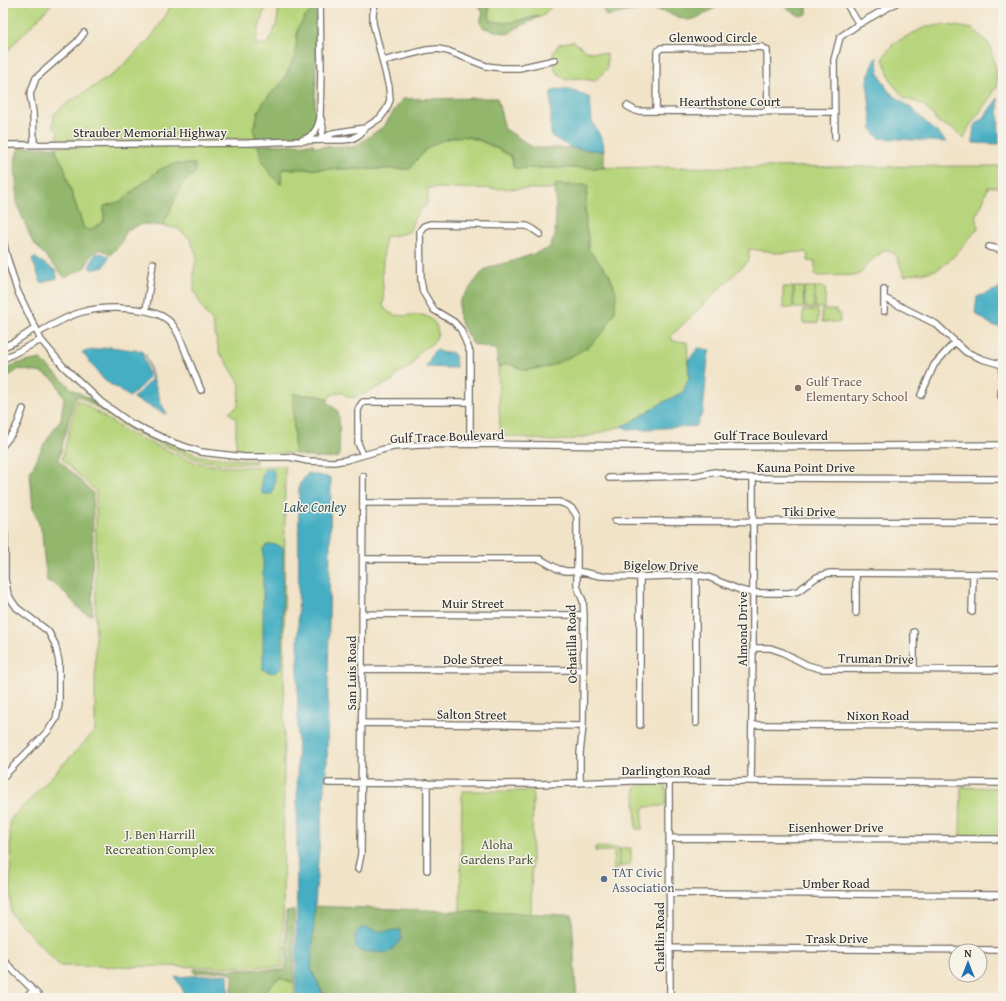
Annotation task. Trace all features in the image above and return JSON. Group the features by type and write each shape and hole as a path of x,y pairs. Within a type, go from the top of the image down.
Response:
{"street":[{"name":"Strauber Memorial Highway","path":"296,142 306,139 312,135 317,129 320,118 320,3"},
{"path":"321,140 347,140 360,134 365,128 380,118 389,105 390,91 373,23 375,3"},
{"path":"846,3 859,24"},
{"path":"836,137 834,60 840,37 859,24 896,3"},
{"path":"1000,3 1003,6"},
{"path":"34,144 33,113 30,94 36,78 77,42 84,33"},
{"name":"Glenwood Circle","path":"656,111 657,52 661,48 762,47 767,50 768,112"},
{"path":"383,61 427,50 438,49 448,51 486,66 502,68 519,68 555,60"},
{"name":"Hearthstone Court","path":"627,106 636,111 835,112"},
{"name":"Strauber Memorial Highway","path":"3,144 249,143 321,140 323,128 320,118"},
{"path":"323,128 333,133"},
{"path":"321,140 333,133 365,128"},
{"path":"470,444 470,352 461,330 454,322 434,310 423,292 421,281 420,231 424,226 430,224 527,226 540,234"},
{"name":"Gulf Trace Boulevard","path":"3,238 6,254 17,290 42,340 63,366 102,402 132,424 174,443 201,452 244,457 290,457 308,461 334,462 387,448 470,444 716,447 1003,445"},
{"path":"989,247 1003,250"},
{"path":"146,310 153,263"},
{"path":"884,289 884,311"},
{"path":"884,298 936,324 966,352 982,359 1003,365 1001,396"},
{"path":"3,347 81,312 99,308 146,310 159,314 171,322 179,334 201,390"},
{"path":"3,359 42,340"},
{"path":"921,395 934,365 955,342"},
{"path":"363,455 358,444 358,410 363,402 470,402"},
{"path":"3,445 14,431 23,409"},
{"name":"Kauna Point Drive","path":"609,478 695,476 715,472 738,478 1003,479"},
{"name":"San Luis Road","path":"358,869 361,854 363,476"},
{"name":"Almond Drive","path":"751,781 753,478"},
{"name":"Ochatilla Road","path":"363,503 559,502 575,511 577,516 577,586 582,601 584,615 583,726 580,753 580,783"},
{"name":"Tiki Drive","path":"615,521 1003,522"},
{"path":"3,528 5,534 5,579 8,594 17,608 48,631 56,644 59,662 59,704 56,719 48,732 3,777"},
{"name":"Bigelow Drive","path":"363,558 532,558 540,559 558,569 601,576 640,577 696,575 753,593 789,594 798,591 817,578 828,573 1003,574"},
{"path":"856,573 856,613"},
{"path":"972,612 973,574"},
{"path":"696,575 696,723"},
{"path":"640,577 640,725"},
{"name":"Muir Street","path":"362,614 584,615"},
{"path":"914,632 914,670"},
{"name":"Truman Drive","path":"753,648 770,648 782,652 807,665 821,669 1003,670"},
{"name":"Dole Street","path":"362,669 583,670"},
{"name":"Salton Street","path":"362,723 583,726"},
{"name":"Nixon Road","path":"752,725 1003,726"},
{"name":"Darlington Road","path":"328,783 580,783 603,781 1003,783"},
{"name":"Chatlin Road","path":"669,781 670,998"},
{"path":"427,783 427,870"},
{"name":"Eisenhower Drive","path":"670,838 1003,839"},
{"name":"Umber Road","path":"670,893 1003,895"},
{"name":"Trask Drive","path":"670,948 1003,950"},
{"path":"3,960 41,998"},
{"path":"26,998 33,990"}],"green space":[{"path":"3,3 53,3 3,57"},
{"path":"172,3 271,3 263,13 255,44 268,44 277,23 279,3 317,3 317,6 305,17 298,28 295,56 282,82 264,101 258,112 254,128 256,139 57,141 58,132 53,127 54,114 69,102 114,74 149,40 165,17"},
{"path":"477,3 488,3 490,21 507,23 541,16 508,34 484,28 480,23 483,13"},
{"path":"489,3 555,3 543,15 507,23 490,21"},
{"path":"600,3 733,3 715,8 697,18 688,20 648,8 606,16"},
{"path":"778,3 807,3 807,14 800,16"},
{"path":"316,7 314,128 310,133 296,138 256,139 254,128 258,112 264,101 282,82 295,56 298,28 305,17"},
{"path":"948,25 973,29 989,44 996,68 997,88 992,91 992,95 969,127 964,139 955,130 936,121 933,115 922,104 904,98 892,83 883,59 894,43 927,26"},
{"path":"573,41 586,51 607,54 607,69 595,81 577,78 566,80 555,71 553,53 559,44"},
{"path":"497,98 505,129 534,148 574,148 604,151 604,168 514,168 511,156 480,140 462,137 443,140 427,149 422,153 410,169 282,169 281,185 272,176 262,161 258,145 314,144 314,147 348,146 348,148 356,146 384,126 402,99"},
{"path":"459,136 492,146 511,156 514,168 1003,166 1003,187 988,187 982,204 976,213 978,228 948,262 938,269 931,271 907,275 905,277 896,255 886,249 869,262 859,275 817,276 815,274 815,262 808,261 808,255 805,252 775,253 749,249 749,260 671,336 673,341 687,342 689,378 683,392 628,424 593,435 569,440 551,441 500,436 498,367 508,364 525,370 548,367 605,330 615,311 616,292 609,274 588,249 585,209 588,185 555,185 555,189 428,188 427,204 415,217 409,232 385,237 382,275 384,302 382,303 386,310 392,314 421,315 433,321 437,328 437,336 435,341 423,349 412,365 399,372 395,376 394,380 354,398 348,397 342,392 330,396 328,400 321,396 294,394 294,453 250,454 236,447 236,418 229,413 238,406 240,384 226,361 220,355 212,321 203,309 194,290 194,269 197,256 190,239 177,228 163,226 182,184 195,173 159,170 129,194 123,201 104,206 104,221 90,230 84,229 64,166 56,152 57,147 258,145 262,162 282,169 410,169 420,156 435,143"},
{"path":"19,147 57,147 56,152 64,166 84,229 90,230 104,221 104,206 122,201 159,170 172,164 195,164 195,173 182,184 163,226 143,224 126,230 121,244 110,255 102,250 95,251 90,257 86,267 65,278 32,241 17,204 15,160"},
{"path":"555,185 588,185 585,209 588,249 609,274 616,292 615,311 605,330 590,346 564,360 548,367 525,370 508,364 498,367 497,350 473,344 463,327 459,318 460,300 484,270 548,249 555,237"},
{"path":"783,287 793,287 793,308 783,308"},
{"path":"794,287 803,287 804,308 794,308"},
{"path":"804,287 814,287 814,308 805,308"},
{"path":"815,287 825,287 825,308 815,308"},
{"path":"803,310 818,310 818,323 803,323"},
{"path":"822,310 836,310 836,313 840,313 840,322 822,322"},
{"path":"40,359 72,389 111,412 108,415 79,396 75,398 59,458 60,461 93,493 92,615 87,614 79,608 65,592 47,581 42,532 33,509 30,473 43,446 61,419 64,398 55,380 42,373 19,369 3,380 3,371 15,364"},
{"path":"293,394 321,396 328,400 328,402 337,410 339,425 339,457 323,458 295,454"},
{"name":"J. Ben Harrill Recreation Complex","path":"77,399 130,434 194,462 222,467 285,466 283,967 60,966 11,914 10,820 95,731 96,492 62,459"},
{"path":"111,412 130,427 173,446 201,456 256,460 256,463 222,464 195,459 132,431 108,415"},
{"path":"661,783 666,788 666,804 662,806 645,807 643,810 642,829 636,829 635,790 639,784"},
{"path":"961,787 1001,788 1000,837 960,836"},
{"name":"Aloha Gardens Park","path":"462,791 533,791 531,914 460,911"},
{"path":"595,847 619,848 619,867 616,876 614,876 614,851 595,851"},
{"path":"620,848 631,848 631,862 629,865 620,867"},
{"path":"308,906 572,915 577,998 325,998 311,969"},
{"path":"294,910 294,983 279,978 267,989 261,998 231,998 233,974 230,974 228,971 194,973 194,969 283,970 286,967 286,911"},
{"path":"279,978 294,983 294,998 261,998 267,989"}],"water":[{"path":"877,57 878,72 888,91 911,108 947,142 880,138 874,133 872,128 867,80"},
{"path":"558,89 571,91 590,98 592,121 603,142 604,151 578,149 568,146 551,136 551,92"},
{"path":"998,98 999,144 973,143 973,132 976,124 984,117"},
{"path":"96,253 104,254 109,257 104,267 92,270 89,267"},
{"path":"34,257 56,271 57,278 41,283 32,259"},
{"path":"1003,287 1003,327 993,326 975,313 977,297"},
{"path":"110,347 142,351 149,378 130,397 104,380 82,352"},
{"path":"698,348 710,350 708,357 703,412 696,426 630,430 621,426 628,424 683,392 689,378 688,361"},
{"path":"437,350 443,353 453,353 455,356 456,367 426,367 434,351"},
{"path":"145,353 161,403 167,414 133,398 151,380 152,377"},
{"path":"269,468 273,470 274,473 274,488 272,494 264,494 261,490 262,477 265,469"},
{"name":"Lake Conley","path":"308,473 331,478 327,764 318,860 311,969 325,998 296,998 299,485"},
{"path":"270,544 278,545 283,548 282,667 278,671 273,672 268,672 263,669 263,549 265,546"},
{"path":"363,927 384,932 400,930 402,939 388,953 360,951 356,947 355,936"},
{"path":"228,974 229,998 184,998 183,990 175,977"}],"place":[{"name":"Gulf Trace Elementary School","path":"798,388"},
{"name":"TAT Civic Association","path":"604,879"}]}
